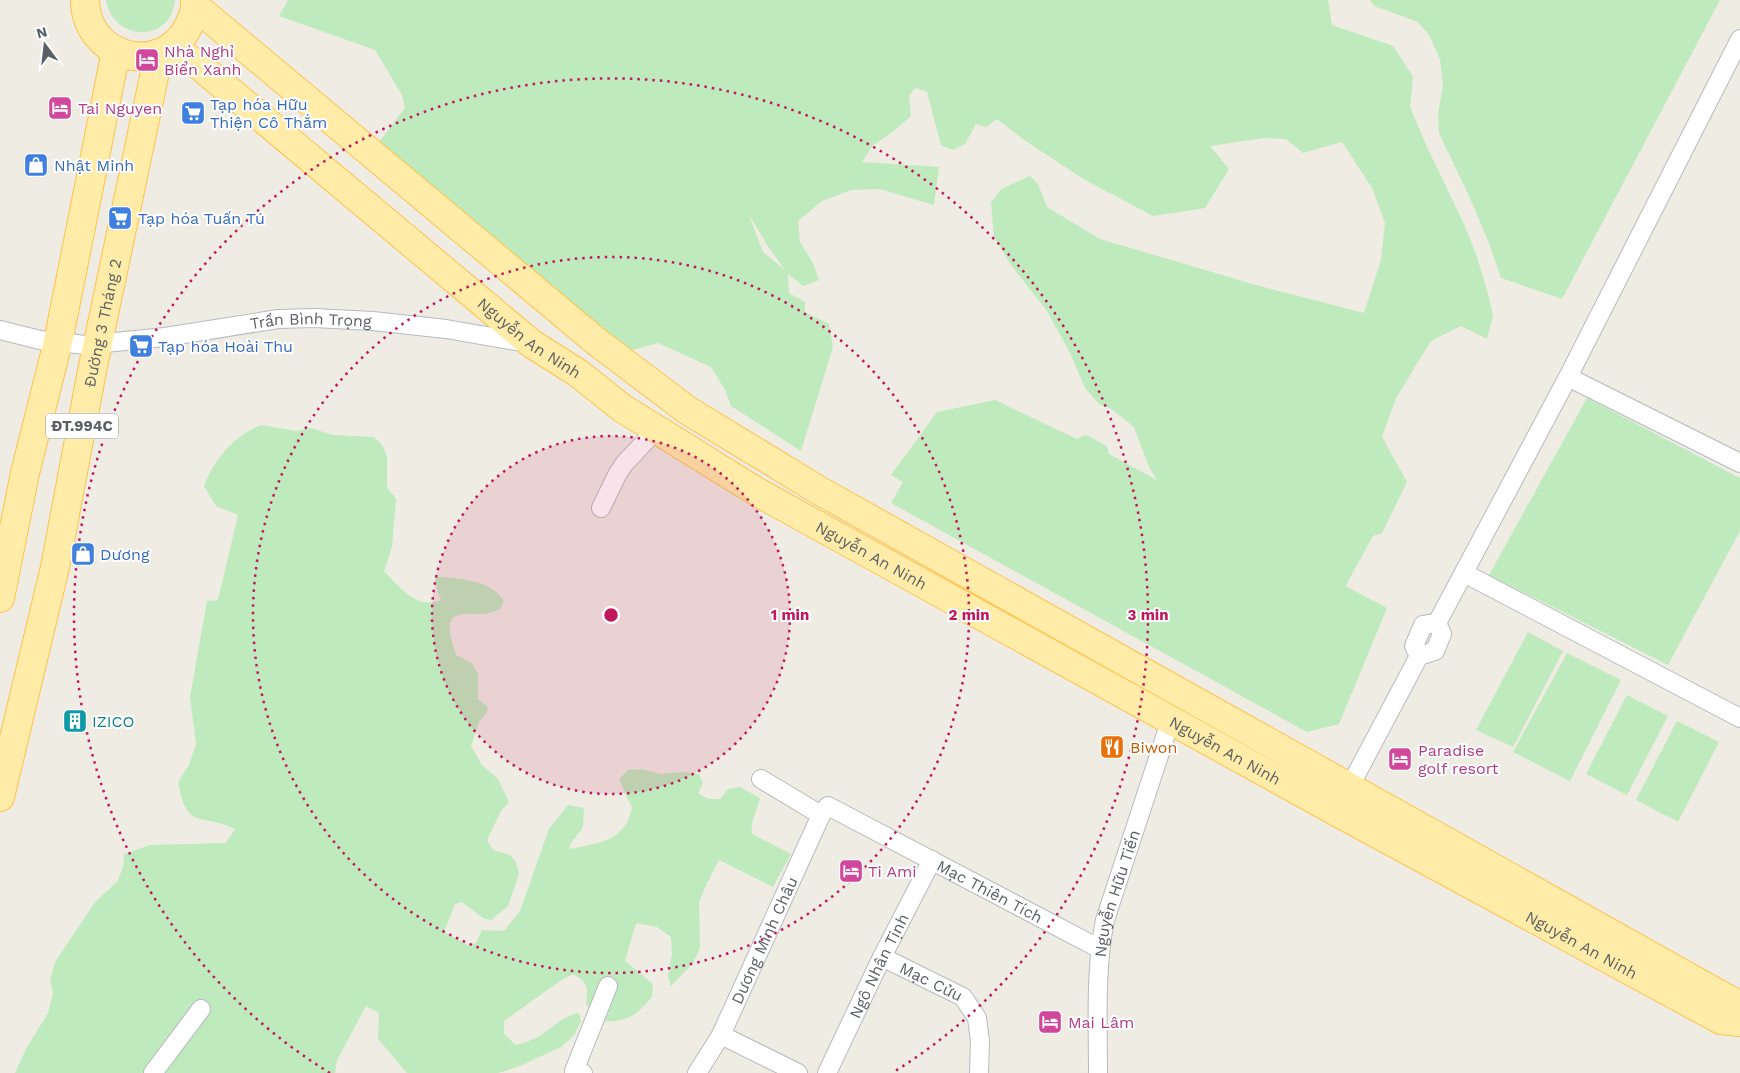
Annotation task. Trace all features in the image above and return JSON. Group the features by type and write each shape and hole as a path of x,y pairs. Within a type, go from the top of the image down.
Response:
{"main road":[{"path":"80,4 90,26 107,45 130,56 158,52 183,36 192,22 195,3"},
{"name":"Nguyễn An Ninh","path":"195,3 565,316 687,410 820,491 1733,1002 1740,1014"},
{"name":"ĐT.994C","path":"0,598 49,341 91,97 107,45"},
{"name":"Nguyễn An Ninh","path":"158,52 201,67 532,344 578,373 622,408 759,493 1337,812 1721,1020 1740,1022"},
{"name":"Đường 3 Tháng 2","path":"0,745 158,52"},
{"path":"532,344 565,316"},
{"name":"ĐT.994C","path":"0,520 49,341"},
{"path":"578,373 597,342"},
{"name":"Đường 3 Tháng 2","path":"0,796 55,567 92,344"},
{"path":"807,520 820,491"},
{"path":"1337,812 1349,788"}],"street":[{"path":"1349,788 1419,656 1414,646 1423,625 1437,623 1464,574 1568,377 1740,40"},
{"name":"Trần Bình Trọng","path":"0,330 49,341 92,344 165,337 278,319 354,319 437,328 532,344"},
{"path":"1568,377 1740,463"},
{"path":"601,508 624,464 656,429"},
{"path":"1464,574 1740,718"},
{"name":"Nguyễn Hữu Tiến","path":"1098,1073 1100,949 1105,920 1171,719"},
{"name":"Mạc Thiên Tích","path":"762,779 824,811 932,860 1100,949"},
{"name":"Dương Minh Châu","path":"697,1073 721,1035 824,811"},
{"name":"Ngô Nhân Tịnh","path":"827,1073 882,957 932,860"},
{"name":"Mạc Cửu","path":"882,957 963,997 977,1018 980,1042 979,1073"},
{"path":"578,1072 608,986"},
{"path":"153,1073 201,1009"},
{"path":"721,1035 798,1073"}],"green space":[{"path":"106,0 175,0 171,14 164,24 154,30 142,32 130,30 120,24 111,14"},
{"path":"288,0 1328,0 1332,25 1393,46 1413,77 1410,107 1476,254 1493,316 1487,339 1461,326 1431,341 1396,398 1382,437 1407,482 1382,533 1373,536 1346,585 1387,608 1339,724 1307,732 891,503 903,482 891,475 937,412 995,400 1077,439 1086,435 1107,446 1109,454 1157,480 1149,467 1134,427 1110,408 1100,405 1085,388 1071,355 1047,311 1011,265 994,237 991,203 1001,189 1030,176 1038,184 1047,207 1100,239 1256,285 1364,313 1381,260 1385,223 1372,188 1342,142 1303,153 1286,139 1264,138 1210,146 1229,169 1205,208 1153,216 1085,180 1024,140 997,119 986,127 976,124 965,144 953,150 941,145 927,92 915,88 909,96 911,116 894,131 872,146 862,162 939,167 934,205 879,189 851,190 822,201 798,221 800,242 813,263 819,280 803,286 788,274 789,293 805,302 805,312 829,324 833,347 801,451 731,406 725,390 711,367 658,343 629,351 533,270 377,145 405,108 402,95 375,50 279,16","holes":["748,213 769,248 786,271 763,252"]},
{"path":"1370,0 1720,0 1562,299 1501,278 1489,243 1469,196 1439,133 1438,114 1443,85 1440,59 1429,35 1418,22 1374,6"},
{"path":"1587,398 1740,478 1740,531 1668,665 1489,575"},
{"path":"261,425 296,431 311,428 333,435 374,437 382,445 387,456 387,487 396,499 392,547 384,571 402,590 424,602 441,600 435,577 464,579 484,585 493,589 504,602 500,609 491,613 461,614 456,616 450,624 450,632 456,655 472,663 478,674 478,699 488,707 486,714 479,722 471,746 482,765 498,779 509,802 501,811 487,840 493,850 510,855 516,862 519,874 508,906 491,920 483,918 462,902 455,904 444,932 468,945 476,943 482,930 504,931 520,911 549,829 568,805 584,808 583,827 569,849 600,842 617,834 629,819 632,807 619,779 628,770 642,769 661,774 684,772 699,774 703,783 698,793 708,799 720,799 728,789 740,787 760,798 753,820 752,834 791,854 773,887 719,860 699,902 700,948 693,963 671,986 668,976 672,954 671,937 657,927 636,923 625,961 653,984 652,997 630,1017 617,1021 601,1021 586,1004 586,986 582,980 573,974 560,981 504,1021 504,1034 516,1045 538,1037 563,1019 579,1013 581,1021 575,1034 561,1047 520,1066 498,1073 407,1073 378,1039 379,1013 366,1006 337,1060 335,1073 15,1073 27,1047 48,1013 53,993 50,980 55,962 96,901 118,881 123,866 124,854 150,845 226,843 235,829 197,818 191,814 186,808 178,782 189,765 196,744 190,697 207,601 218,600 238,515 216,506 204,486 213,467 226,450 242,435"},
{"path":"1528,632 1563,651 1513,747 1476,730"},
{"path":"1567,653 1621,680 1570,781 1513,752"},
{"path":"1627,695 1668,716 1627,795 1586,774"},
{"path":"1677,721 1719,742 1678,822 1636,800"}],"place":[{"name":"Nhà Nghỉ Biển Xanh","path":"147,60"},
{"name":"Tai Nguyen","path":"60,108"},
{"name":"Tạp hóa Hữu Thiện Cô Thắm","path":"193,113"},
{"name":"Nhật Minh","path":"36,165"},
{"name":"Tạp hóa Tuấn Tú","path":"120,218"},
{"name":"Tạp hóa Hoài Thu","path":"141,346"},
{"name":"Dương","path":"83,554"},
{"name":"IZICO","path":"75,721"},
{"name":"Biwon","path":"1112,747"},
{"name":"Paradise golf resort","path":"1400,759"},
{"name":"Ti Ami","path":"851,871"},
{"name":"Mai Lâm","path":"1050,1022"}]}
